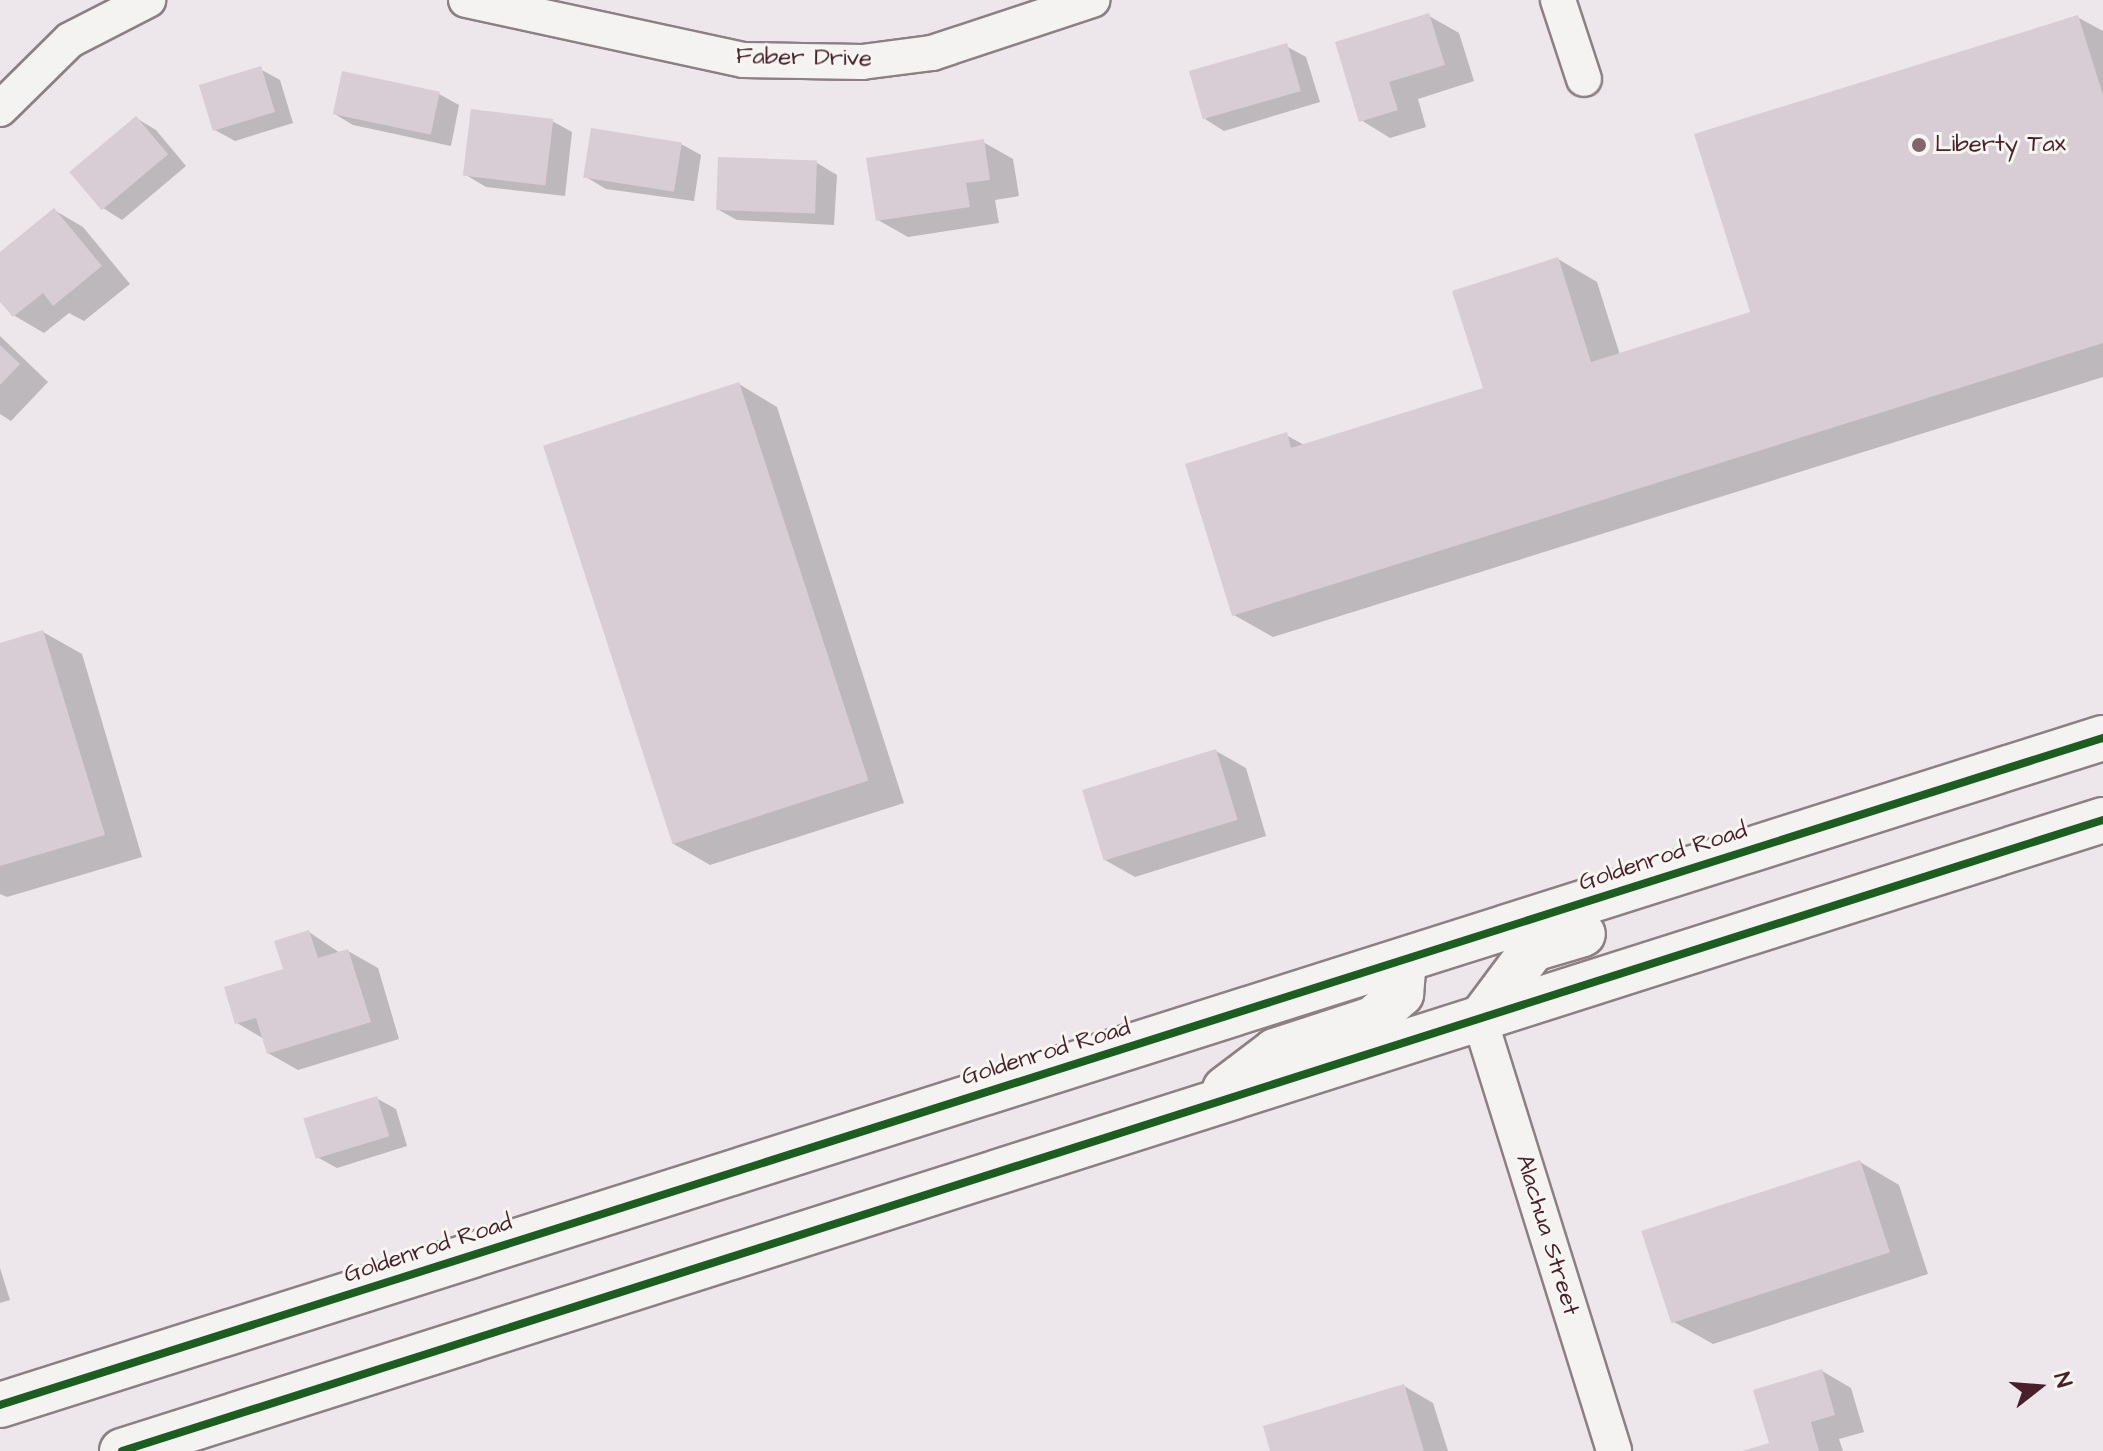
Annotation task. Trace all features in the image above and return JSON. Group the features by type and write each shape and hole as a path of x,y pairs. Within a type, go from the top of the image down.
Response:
{"main road":[{"name":"Goldenrod Road","path":"0,1405 2103,738"},
{"path":"122,1451 1480,1020 2099,811"},
{"path":"1480,1020 1533,949 1601,929 1670,876"},
{"path":"1197,1110 1275,1051 1373,1019 1401,994 1404,961"}],"street":[{"path":"0,109 70,40 148,0"},
{"name":"Faber Drive","path":"466,0 743,60 862,62 932,53 1092,0"},
{"path":"1558,0 1584,79"},
{"name":"Alachua Street","path":"1480,1020 1614,1451"}],"building":[{"path":"1429,13 1445,65 1389,82 1398,110 1359,122 1335,42"},
{"path":"2078,15 2103,95 2103,343 1232,616 1185,464 1287,432 1291,448 1483,388 1452,291 1558,257 1591,362 1750,312 1694,134"},
{"path":"1287,43 1301,91 1203,119 1189,71"},
{"path":"261,66 275,112 213,131 199,85"},
{"path":"342,71 440,92 431,135 333,114"},
{"path":"471,109 553,119 545,186 463,176"},
{"path":"136,116 168,154 101,210 69,172"},
{"path":"591,128 682,142 674,192 583,177"},
{"path":"984,139 990,180 966,183 970,207 876,221 866,158"},
{"path":"718,157 817,160 815,213 716,210"},
{"path":"54,208 102,266 53,306 43,293 13,317 0,302 0,252"},
{"path":"0,345 20,364 0,385"},
{"path":"739,382 868,780 673,844 543,446"},
{"path":"43,630 105,835 0,866 0,643"},
{"path":"1216,749 1238,820 1104,861 1082,790"},
{"path":"309,930 318,958 348,949 371,1022 267,1054 256,1018 235,1024 224,987 283,969 274,941"},
{"path":"377,1096 389,1136 316,1159 303,1119"},
{"path":"1860,1160 1890,1252 1671,1323 1641,1231"},
{"path":"1822,1369 1835,1415 1811,1422 1819,1451 1742,1451 1769,1443 1753,1390"},
{"path":"1404,1384 1424,1451 1270,1451 1263,1426"}],"cycle path":[{"path":"0,1405 2103,738"},
{"path":"122,1451 2103,820"}],"place":[{"name":"Liberty Tax","path":"1919,145"}]}
